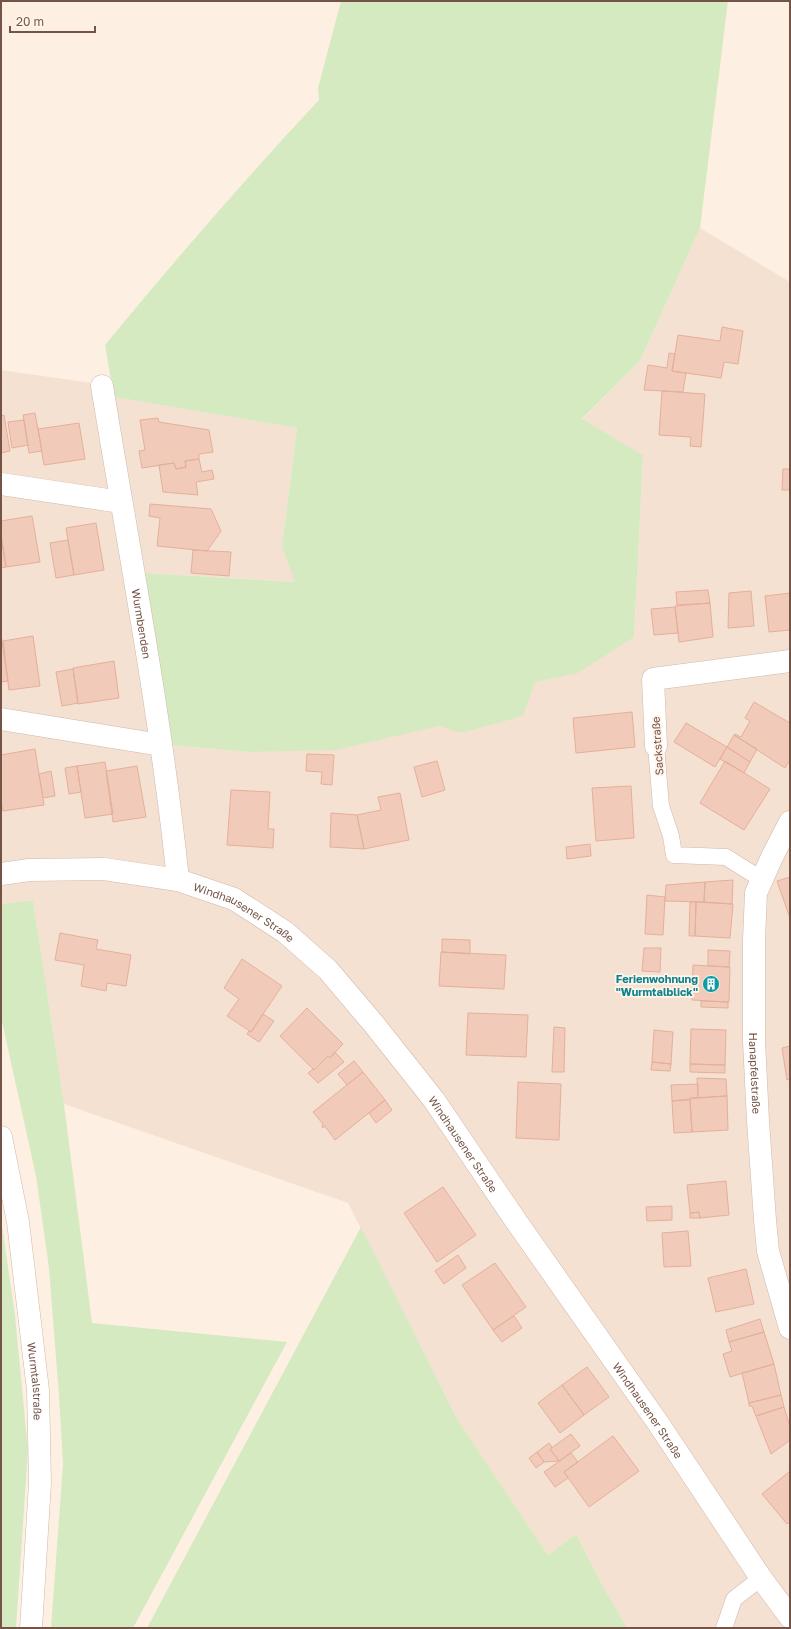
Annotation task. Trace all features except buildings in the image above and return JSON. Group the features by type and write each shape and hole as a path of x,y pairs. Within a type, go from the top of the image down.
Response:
{"street":[{"name":"Wurmbenden","path":"102,386 161,745 178,880"},
{"path":"1,484 121,502"},
{"name":"Sackstraße","path":"656,746 653,679 790,661"},
{"path":"1,719 161,745"},
{"name":"Hanapfelstraße","path":"790,822 761,879 756,893 754,940 754,1041 758,1121 768,1251 790,1328"},
{"name":"Windhausener Straße","path":"1,874 29,870 104,869 178,880 234,899 285,932 328,970 373,1022 434,1100 520,1227 658,1423 761,1578 790,1617"},
{"name":"Wurmtalstraße","path":"1,1138 18,1222 38,1390 40,1483 31,1628"}],"lane":[{"name":"Sackstraße","path":"656,746 660,806 671,836 674,855 726,857 761,879"},
{"path":"724,1628 734,1599 761,1578"}],"shaded area":[{"path":"700,228 790,282 790,1628 627,1628 600,1581 576,1534 548,1555 457,1419 348,1203 64,1104 33,900 1,904 1,370 92,383 169,745 248,752 439,726 634,637 643,455 582,420 640,361"},
{"path":"114,397 297,428 282,547 296,582 145,573 113,411"}],"green space":[{"path":"341,1 728,1 700,228 640,361 582,419 643,455 634,637 578,673 535,682 523,716 461,733 439,726 336,750 248,752 169,745 145,573 295,582 282,547 297,428 114,397 105,345 210,221 319,100 318,88"},
{"path":"33,900 64,1104 92,1323 287,1342 133,1628 51,1628 63,1464 49,1268 36,1176 1,1017 1,904"},
{"path":"1,1219 15,1315 28,1451 16,1628 1,1628"},
{"path":"361,1227 457,1419 548,1555 576,1534 600,1581 627,1628 147,1628"}],"place":[{"name":"Ferienwohnung \"Wurmtalblick\"","path":"711,984"}]}
